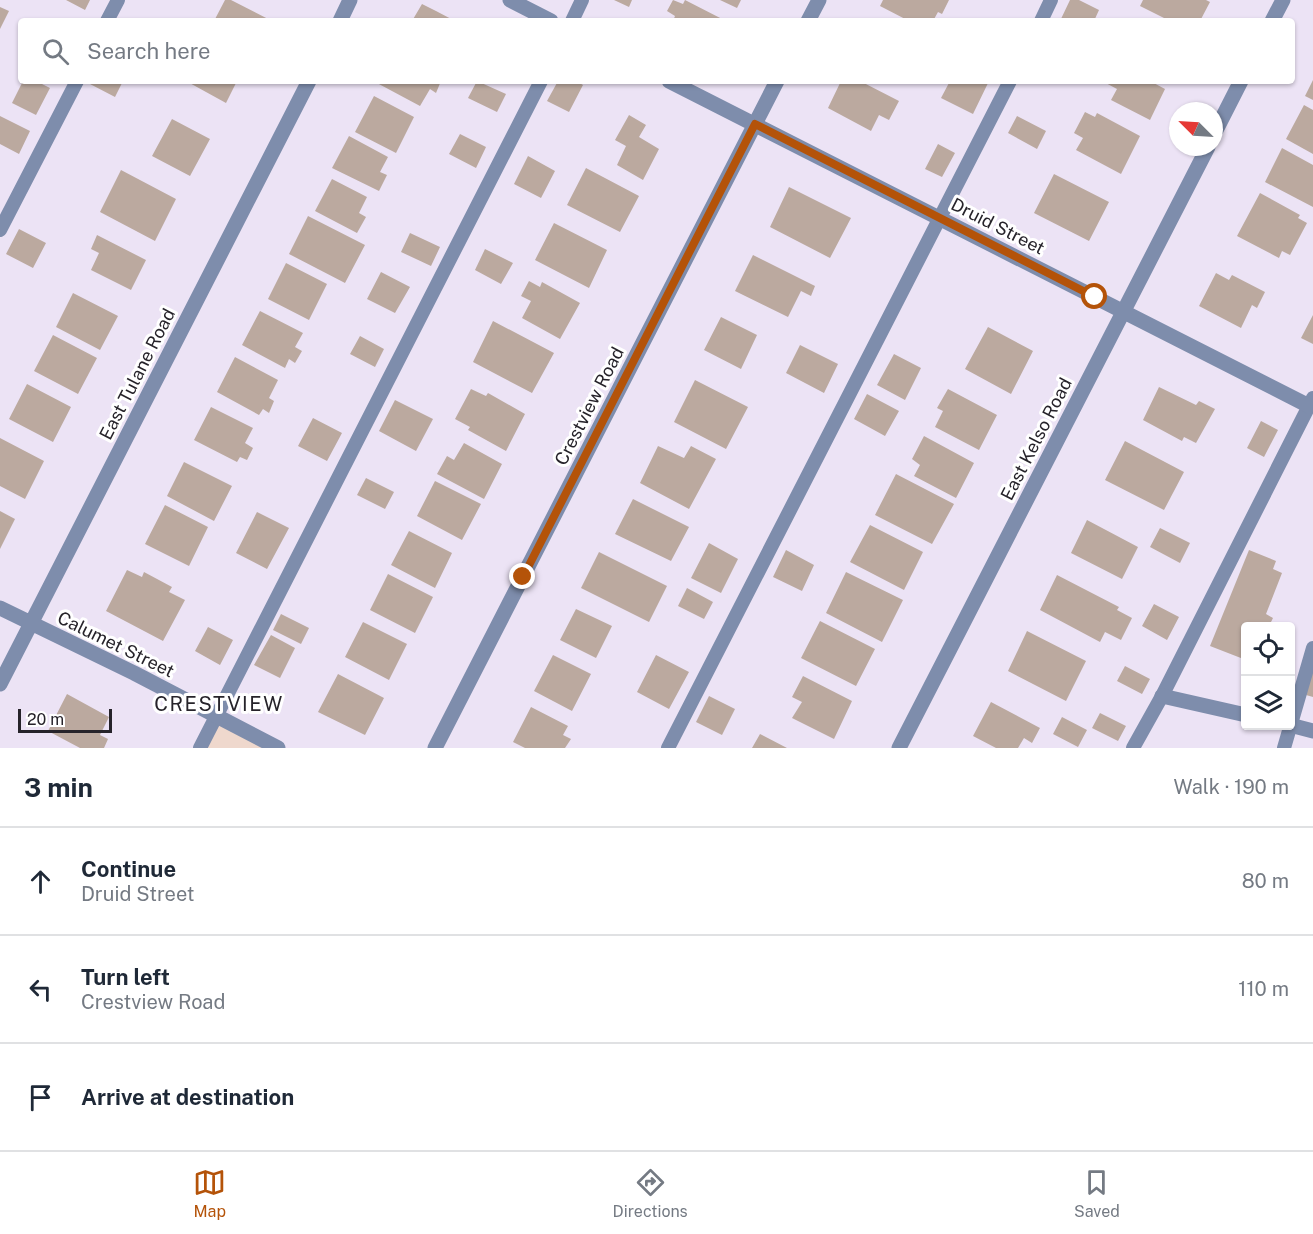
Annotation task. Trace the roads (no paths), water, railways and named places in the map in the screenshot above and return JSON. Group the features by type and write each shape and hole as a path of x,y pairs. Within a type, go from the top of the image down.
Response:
{"street":[{"path":"341,18 350,0"},
{"path":"510,0 545,18"},
{"path":"810,18 819,0"},
{"path":"1274,18 1283,0"},
{"name":"East Tulane Road","path":"0,684 307,84"},
{"name":"Druid Street","path":"675,84 1123,311 1311,402"},
{"name":"Crestview Road","path":"435,748 775,84"},
{"path":"1223,116 1239,84"},
{"name":"East Kelso Road","path":"900,748 1203,156"},
{"name":"Calumet Street","path":"0,608 134,673 278,748"},
{"path":"1162,696 1241,714"},
{"path":"1295,726 1313,730"}],"lane":[{"path":"109,18 118,0"},
{"path":"573,18 582,0"},
{"path":"1042,18 1051,0"},
{"path":"0,230 74,84"},
{"path":"200,748 539,84"},
{"path":"668,748 1008,84"},
{"path":"1133,748 1162,696 1311,402"},
{"path":"1295,711 1313,648"},
{"path":"1284,748 1289,730"}],"district":[{"name":"CRESTVIEW","path":"219,704"}]}
